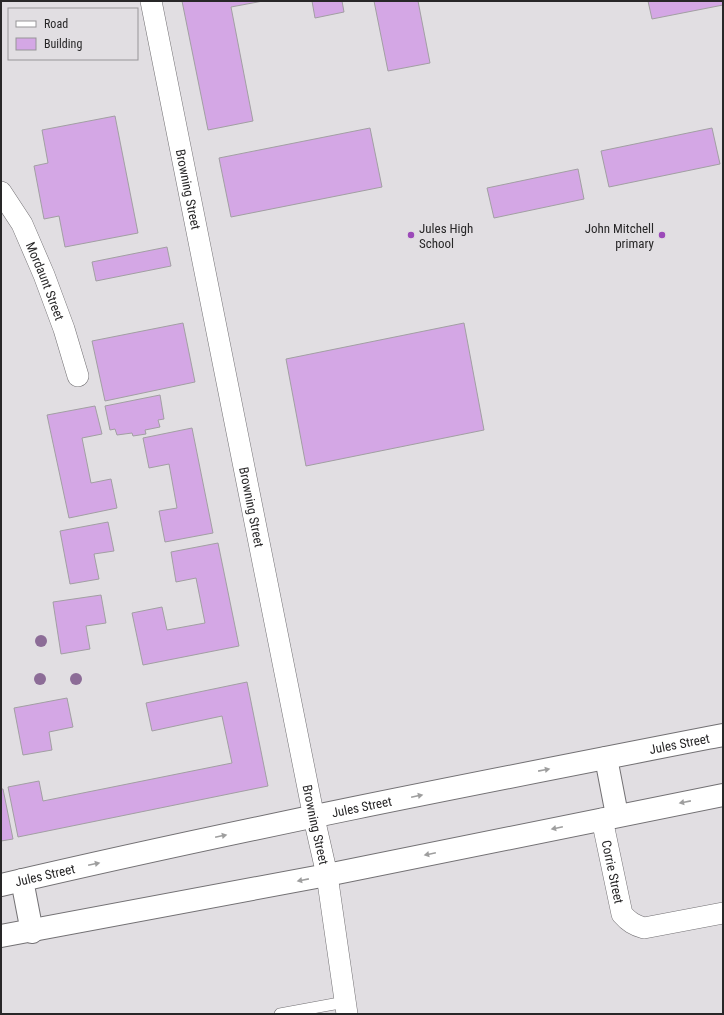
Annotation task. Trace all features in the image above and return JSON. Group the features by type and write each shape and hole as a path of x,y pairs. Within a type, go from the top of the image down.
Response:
{"main road":[{"name":"Jules Street","path":"1,885 314,818 723,735"},
{"path":"606,758 609,817"},
{"path":"1,936 32,932 327,875 723,795"},
{"path":"22,880 32,932"}],"street":[{"name":"Browning Street","path":"151,1 314,818 327,875 346,1008"},
{"name":"Mordaunt Street","path":"1,192 22,224 44,275 64,329 78,376"},
{"name":"Corrie Street","path":"609,817 622,914 628,921 644,928 723,912"}],"lane":[{"path":"280,1014 346,1008"}],"building":[{"path":"182,1 263,1 231,7 253,121 208,130"},
{"path":"312,1 342,1 344,12 315,18"},
{"path":"374,1 418,1 430,63 388,71"},
{"path":"648,1 723,1 723,5 652,19"},
{"path":"115,116 138,233 65,247 59,216 44,219 34,166 48,163 42,130"},
{"path":"370,128 382,187 231,217 219,158"},
{"path":"712,128 720,164 609,187 601,151"},
{"path":"578,169 584,199 494,218 487,188"},
{"path":"167,247 171,266 96,281 92,262"},
{"path":"183,323 195,382 105,401 92,341"},
{"path":"464,323 484,430 306,466 286,359"},
{"path":"160,395 164,419 158,420 160,427 145,430 146,434 133,436 132,433 117,435 115,429 110,430 105,406"},
{"path":"95,406 102,434 82,438 91,483 111,479 117,508 69,518 47,415"},
{"path":"192,428 213,533 165,542 159,511 177,508 169,464 149,468 143,438"},
{"path":"108,522 114,551 94,554 99,579 70,584 60,531"},
{"path":"218,543 239,646 143,665 132,613 162,607 167,630 205,623 196,578 176,582 171,552"},
{"path":"101,595 106,623 86,626 90,649 61,654 53,602"},
{"path":"247,682 268,786 18,837 8,787 39,781 43,801 232,763 222,716 152,731 146,703"},
{"path":"67,698 73,727 49,732 52,750 23,755 14,708"},
{"path":"1,789 3,789 13,839 1,841"}],"place":[{"name":"Jules High School","path":"411,235"},
{"name":"John Mitchell primary","path":"662,235"}]}
